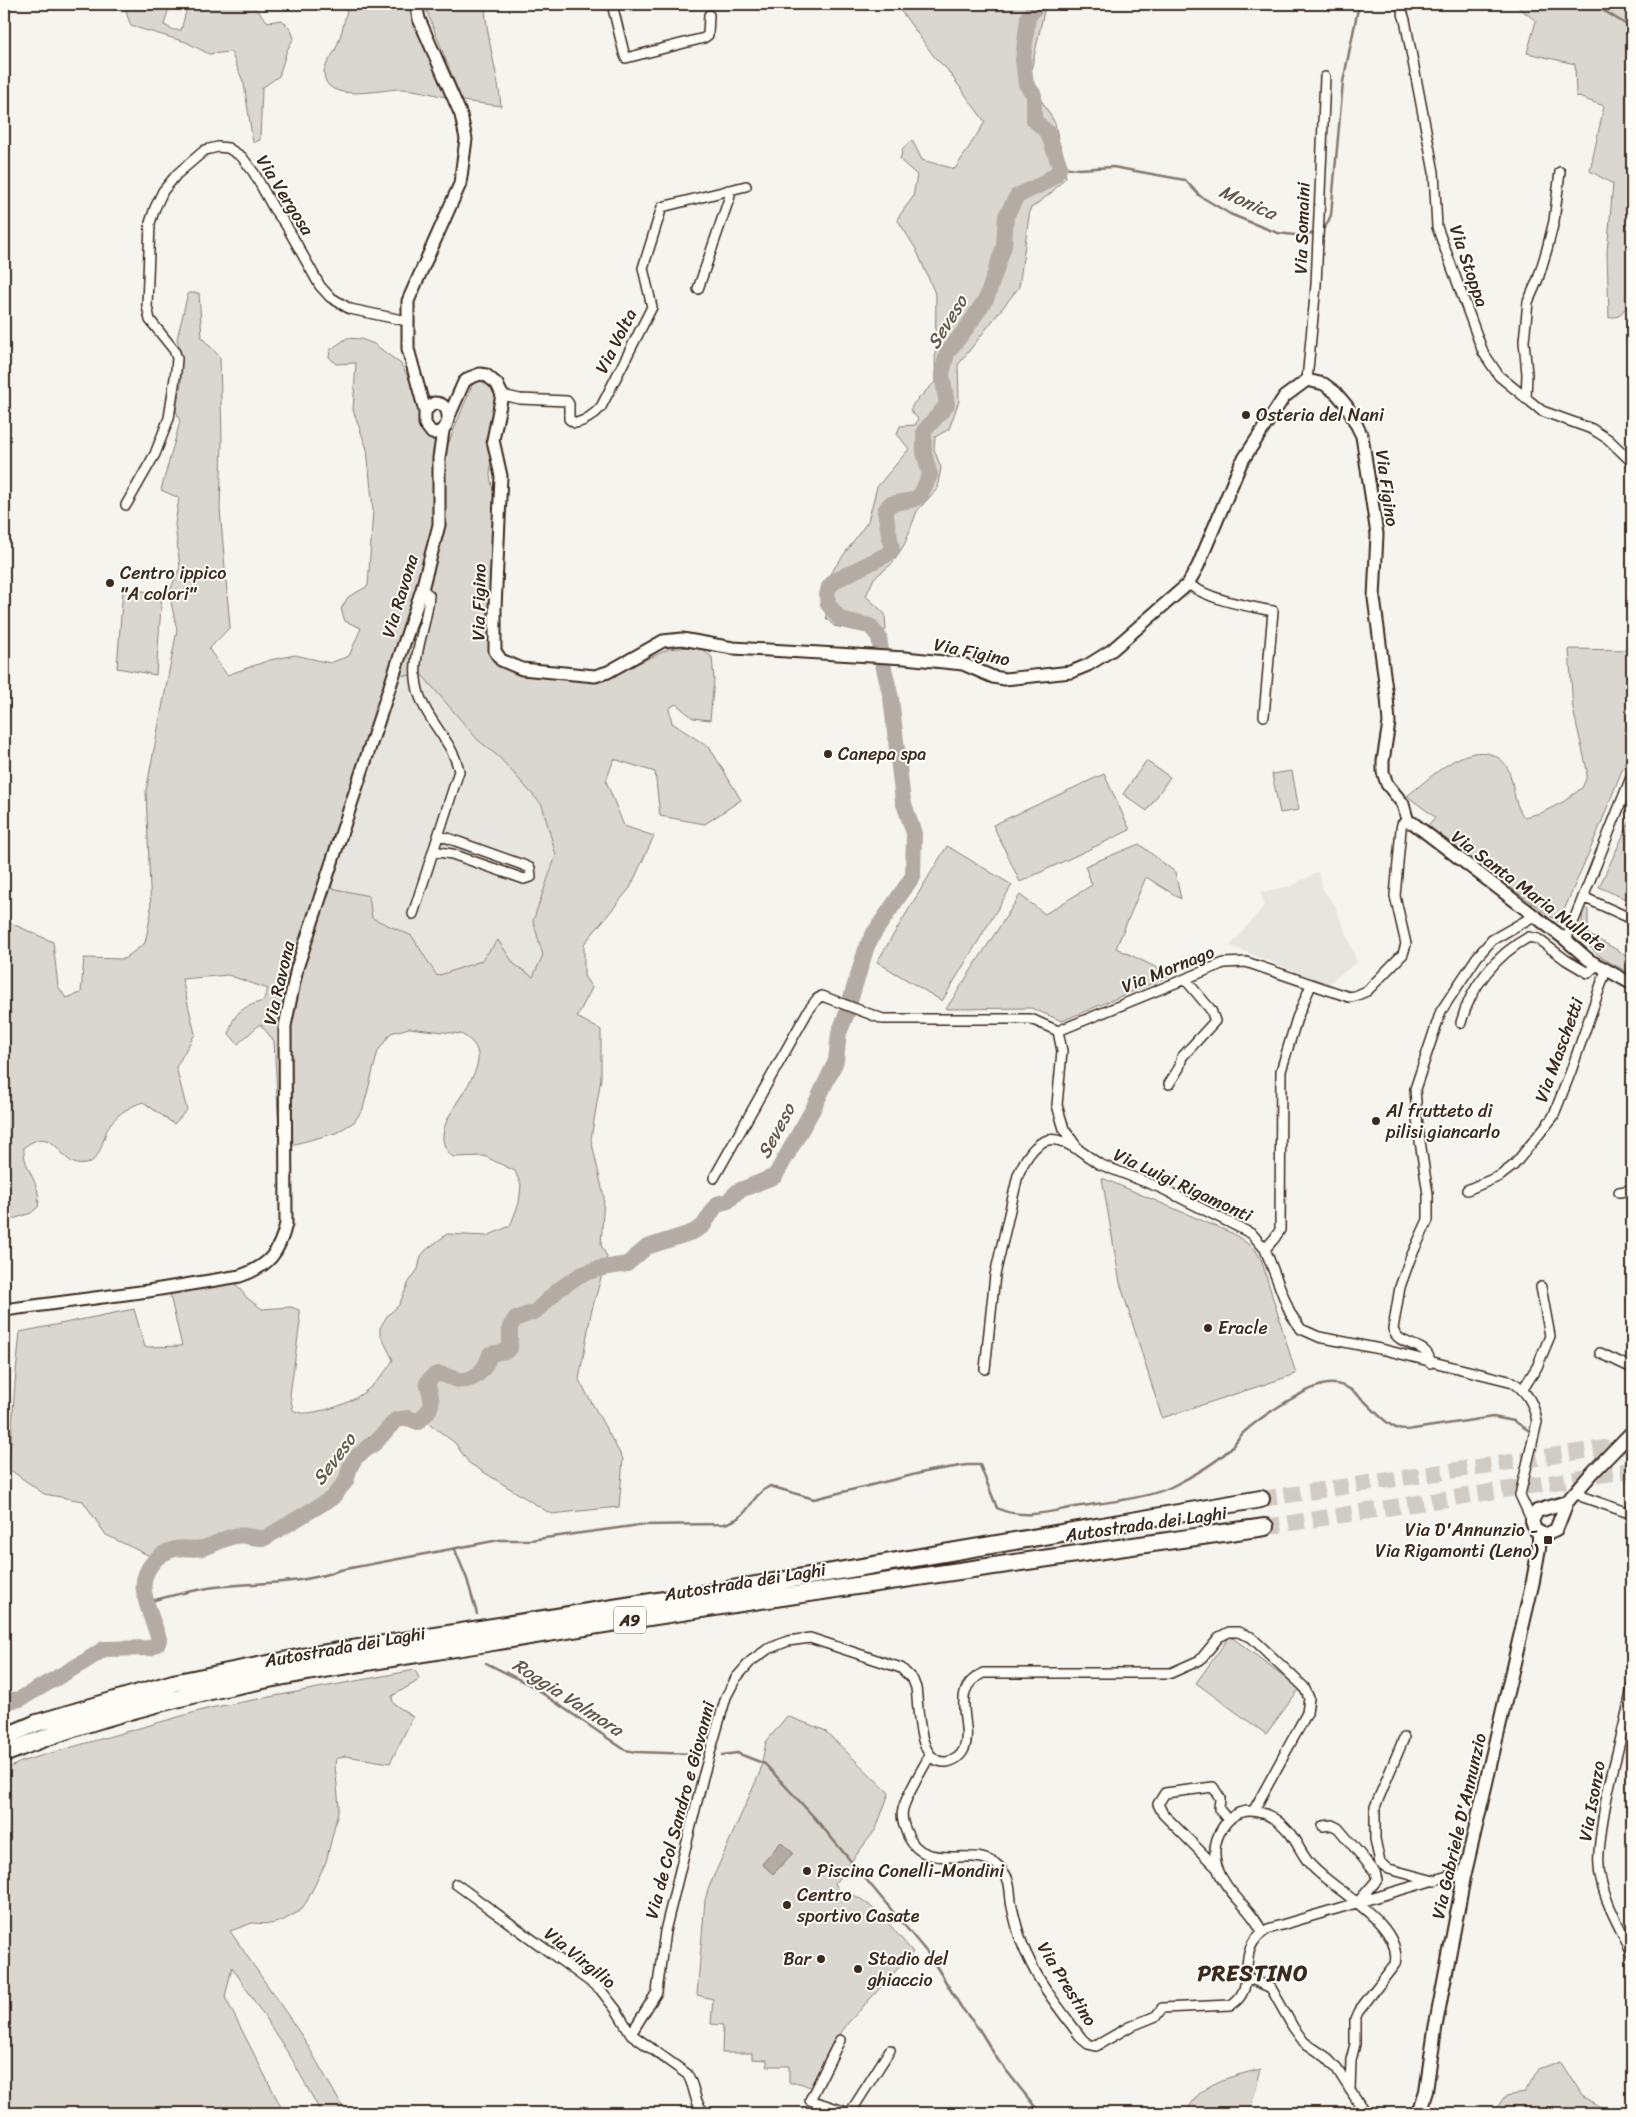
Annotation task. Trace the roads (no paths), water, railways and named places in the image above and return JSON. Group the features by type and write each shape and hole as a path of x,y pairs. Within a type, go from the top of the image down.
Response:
{"highway":[{"name":"Autostrada dei Laghi","path":"4,1737 37,1723 173,1683 308,1656 725,1590 1261,1499"},
{"name":"Autostrada dei Laghi","path":"4,1754 42,1738 180,1698 315,1671 719,1605 1265,1527"}],"main road":[{"path":"1567,1502 1544,1509 1535,1514 1540,1529 1556,1530 1558,1520 1567,1502 1632,1432"},
{"path":"1544,1509 1554,1512 1558,1520"},
{"name":"Via Gabriele D'Annunzio","path":"1419,2113 1426,2091 1435,2029 1464,1876 1539,1548 1540,1529"}],"street":[{"path":"416,4 419,19 461,115 466,139 460,184 408,301 408,349 425,411 425,424 437,432 447,425 464,382 469,378 480,374 491,378 497,384 502,394"},
{"path":"612,4 626,58 704,38 708,35 709,15"},
{"name":"Via Stoppa","path":"1400,4 1405,20 1434,172 1437,227 1483,352 1499,376 1542,412 1592,429 1608,439 1632,462"},
{"name":"Via Somaini","path":"1307,380 1316,284 1324,77"},
{"name":"Via Vergosa","path":"126,505 158,445 168,418 176,371 177,358 174,350 150,320 147,306 150,223 163,191 177,174 205,150 218,147 228,148 242,157 291,233 320,286 330,296 350,309 407,321"},
{"path":"1526,399 1527,374 1524,342 1528,302 1548,249 1554,221 1560,172"},
{"name":"Via Volta","path":"502,394 520,399 567,401 569,404 569,419 575,424 582,422 597,412 652,308 643,268 662,207 746,186"},
{"path":"698,288 730,196 728,190"},
{"path":"417,378 439,403 445,406 449,416"},
{"name":"Via Figino","path":"502,394 493,440 501,476 495,608 496,651 501,660 522,669 595,676 608,672 663,642 682,639 733,648 905,658 963,664 993,677 1005,679 1071,672 1098,660 1188,584 1198,566 1241,463 1284,397 1307,380 1324,384 1336,393 1347,406 1362,436 1377,534 1374,598 1389,723 1383,772 1388,784 1402,804 1408,822"},
{"path":"425,411 429,406 456,400"},
{"name":"Via Ravona","path":"4,1310 148,1291 240,1276 252,1272 267,1262 282,1242 286,1224 284,1052 288,1007 300,959 422,589 439,525 437,432"},
{"path":"1188,584 1201,593 1221,600 1273,611 1264,716"},
{"path":"412,914 459,771 453,752 431,722 420,698 416,668 419,639 429,605 429,595 422,589"},
{"path":"1566,940 1632,775"},
{"name":"Via Santa Maria Nullate","path":"1408,822 1413,823 1601,967 1632,984"},
{"name":"Via Mornago","path":"1058,1030 1235,961 1246,962 1343,996 1361,994 1405,950 1406,944 1395,896 1401,829 1402,824 1408,822"},
{"path":"433,851 452,854 524,879 531,876 530,868 439,835"},
{"path":"493,868 497,856"},
{"path":"1583,897 1632,919"},
{"path":"1430,1363 1430,1357 1426,1352 1400,1340 1395,1335 1393,1329 1400,1288 1410,1259 1428,1220 1428,1194 1418,1128 1415,1089 1441,1011 1478,957 1492,940 1534,916"},
{"path":"1461,1023 1469,1000 1482,978 1515,944 1529,937 1538,939 1566,960 1588,973 1601,967"},
{"name":"Via Maschetti","path":"1467,1190 1500,1176 1514,1165 1552,1117 1601,967"},
{"path":"1169,1084 1179,1068 1182,1057 1215,1020 1211,1010 1185,980"},
{"path":"1265,1249 1280,1230 1281,1071 1297,1018 1312,985"},
{"path":"714,1178 808,1011 822,996 883,1019 1031,1019 1058,1030"},
{"name":"Via Luigi Rigamonti","path":"1058,1030 1062,1051 1057,1106 1064,1129 1079,1150 1099,1164 1161,1188 1252,1234 1265,1249 1290,1313 1301,1329 1319,1337 1385,1350 1430,1363 1513,1382 1523,1389"},
{"path":"986,1369 995,1275 1018,1175 1025,1160 1033,1150 1044,1142 1056,1139 1079,1150"},
{"path":"1619,1192 1632,1190"},
{"path":"1540,1529 1520,1495 1537,1422 1535,1410 1523,1389 1537,1367 1550,1336 1541,1287"},
{"path":"1600,1353 1632,1368"},
{"path":"1576,1491 1584,1497 1632,1514"},
{"path":"1526,1505 1544,1509"},
{"path":"930,1755 936,1760 949,1762 960,1756 964,1750 966,1744 965,1691 969,1683 983,1673 1171,1673 1200,1660 1219,1637 1230,1632 1238,1632 1251,1636 1304,1687 1309,1698 1307,1713 1254,1810"},
{"name":"Via de Col Sandro e Giovanni","path":"631,2034 657,1992 665,1930 703,1777 726,1697 736,1678 751,1662 768,1649 788,1641 810,1638 901,1668 913,1680 916,1688 924,1745 930,1755"},
{"name":"Via Isonzo","path":"1632,1686 1628,1710 1604,1807 1599,1852 1600,1878 1604,1894 1632,1953"},
{"path":"1404,1738 1388,1778 1378,1794 1374,1807 1380,1863 1389,1869 1434,1881"},
{"name":"Via Prestino","path":"930,1755 902,1809 903,1823 907,1836 916,1847 927,1854 941,1858 983,1857 994,1862 1003,1870 1009,1880 1012,1904 1028,1958 1053,1999 1082,2039 1088,2044 1096,2046 1103,2043 1130,2027 1156,2016 1162,2008 1231,2005 1243,1994 1249,1949 1262,1932"},
{"path":"1218,1869 1162,1814 1158,1804 1166,1793 1214,1787 1220,1798 1219,1809 1228,1820"},
{"path":"1350,2090 1351,2060 1355,2044 1355,2019 1375,1988 1392,1971 1397,1957 1394,1942 1388,1933 1358,1902 1310,1864 1290,1833 1279,1821 1267,1814 1254,1810 1244,1811 1228,1820 1216,1841 1214,1854 1225,1884 1235,1897 1246,1906 1257,1921 1262,1932 1358,1902 1448,1876 1464,1876"},
{"path":"1323,1826 1332,1825 1338,1828 1375,1872 1377,1880 1358,1902"},
{"name":"Via Virgilio","path":"456,1884 600,1989 617,2011 631,2034 687,2074 693,2083 700,2108 706,2113"},
{"path":"1246,1978 1271,1988 1292,2027 1304,2042 1326,2056 1338,2069 1365,2113"},
{"path":"840,2040 810,2100 850,2113 890,2050"},
{"path":"713,2113 721,2113"}],"waterway":[{"name":"Seveso","path":"850,1001 867,946 913,876 914,833 903,801 891,698 879,637 870,626 840,619 828,604 827,595 829,587 836,580 886,555 892,550 885,511 890,504 912,500 920,496 930,475 924,453 924,431 947,405 942,374 947,353 987,297 1004,246 1006,216 1017,196 1044,183 1056,174 1060,167 1048,133 1034,120 1034,95 1026,84 1023,60 1028,17 1038,4"},
{"name":"Monica","path":"1322,230 1331,215 1343,82 1359,4"},
{"name":"Monica","path":"1593,4 1632,28"},
{"name":"Monica","path":"1060,167 1079,169 1113,167 1185,180 1200,196 1230,214 1262,227 1278,233 1303,236 1317,232"},
{"name":"Seveso","path":"4,1699 7,1701 20,1699 104,1649 150,1648 158,1643 159,1639 146,1603 144,1584 148,1570 162,1554 182,1548 199,1549 235,1536 265,1538 332,1498 346,1481 350,1467 356,1457 375,1443 396,1420 408,1418 418,1422 427,1413 431,1405 431,1396 427,1383 434,1375 442,1374 459,1380 470,1379 483,1369 490,1354 506,1351 510,1348 510,1327 515,1319 536,1311 558,1290 580,1275 597,1269 627,1264 647,1247 693,1232 703,1226 717,1204 728,1201 738,1191 775,1176 813,1109 836,1061 839,1033 847,1013"},
{"path":"147,1602 189,1591 215,1587 294,1581 340,1570 499,1540 530,1540 640,1525 724,1524 740,1517 757,1496 770,1486 814,1499 929,1471 967,1465 980,1465 997,1508 1006,1512 1035,1514 1124,1500 1162,1491 1194,1475 1223,1455 1243,1433 1260,1419 1296,1396 1328,1384 1348,1388 1387,1423 1400,1430 1493,1417 1514,1421 1528,1430"},
{"path":"455,1550 467,1579 477,1614"},
{"name":"Roggia Valmora","path":"486,1663 530,1685 625,1750 696,1754"},
{"name":"Roggia Valmora","path":"722,1755 737,1753 765,1764 814,1817 930,1956 961,2007 979,2029 998,2060 1040,2113"}],"tunnel":[{"path":"1261,1499 1632,1444"},
{"path":"1265,1527 1632,1470"}],"place":[{"name":"Osteria del Nani","path":"1246,415"},
{"name":"Centro ippico \"A colori\"","path":"110,583"},
{"name":"Canepa spa","path":"828,754"},
{"name":"Al frutteto di pilisi giancarlo","path":"1376,1121"},
{"name":"Eracle","path":"1208,1328"},
{"name":"Via D'Annunzio - Via Rigamonti (Leno)","path":"1548,1540"},
{"name":"Piscina Conelli-Mondini","path":"807,1871"},
{"name":"Centro sportivo Casate","path":"787,1905"},
{"name":"Bar","path":"821,1959"},
{"name":"Stadio del ghiaccio","path":"858,1969"}],"district":[{"name":"PRESTINO","path":"1253,1973"}]}
